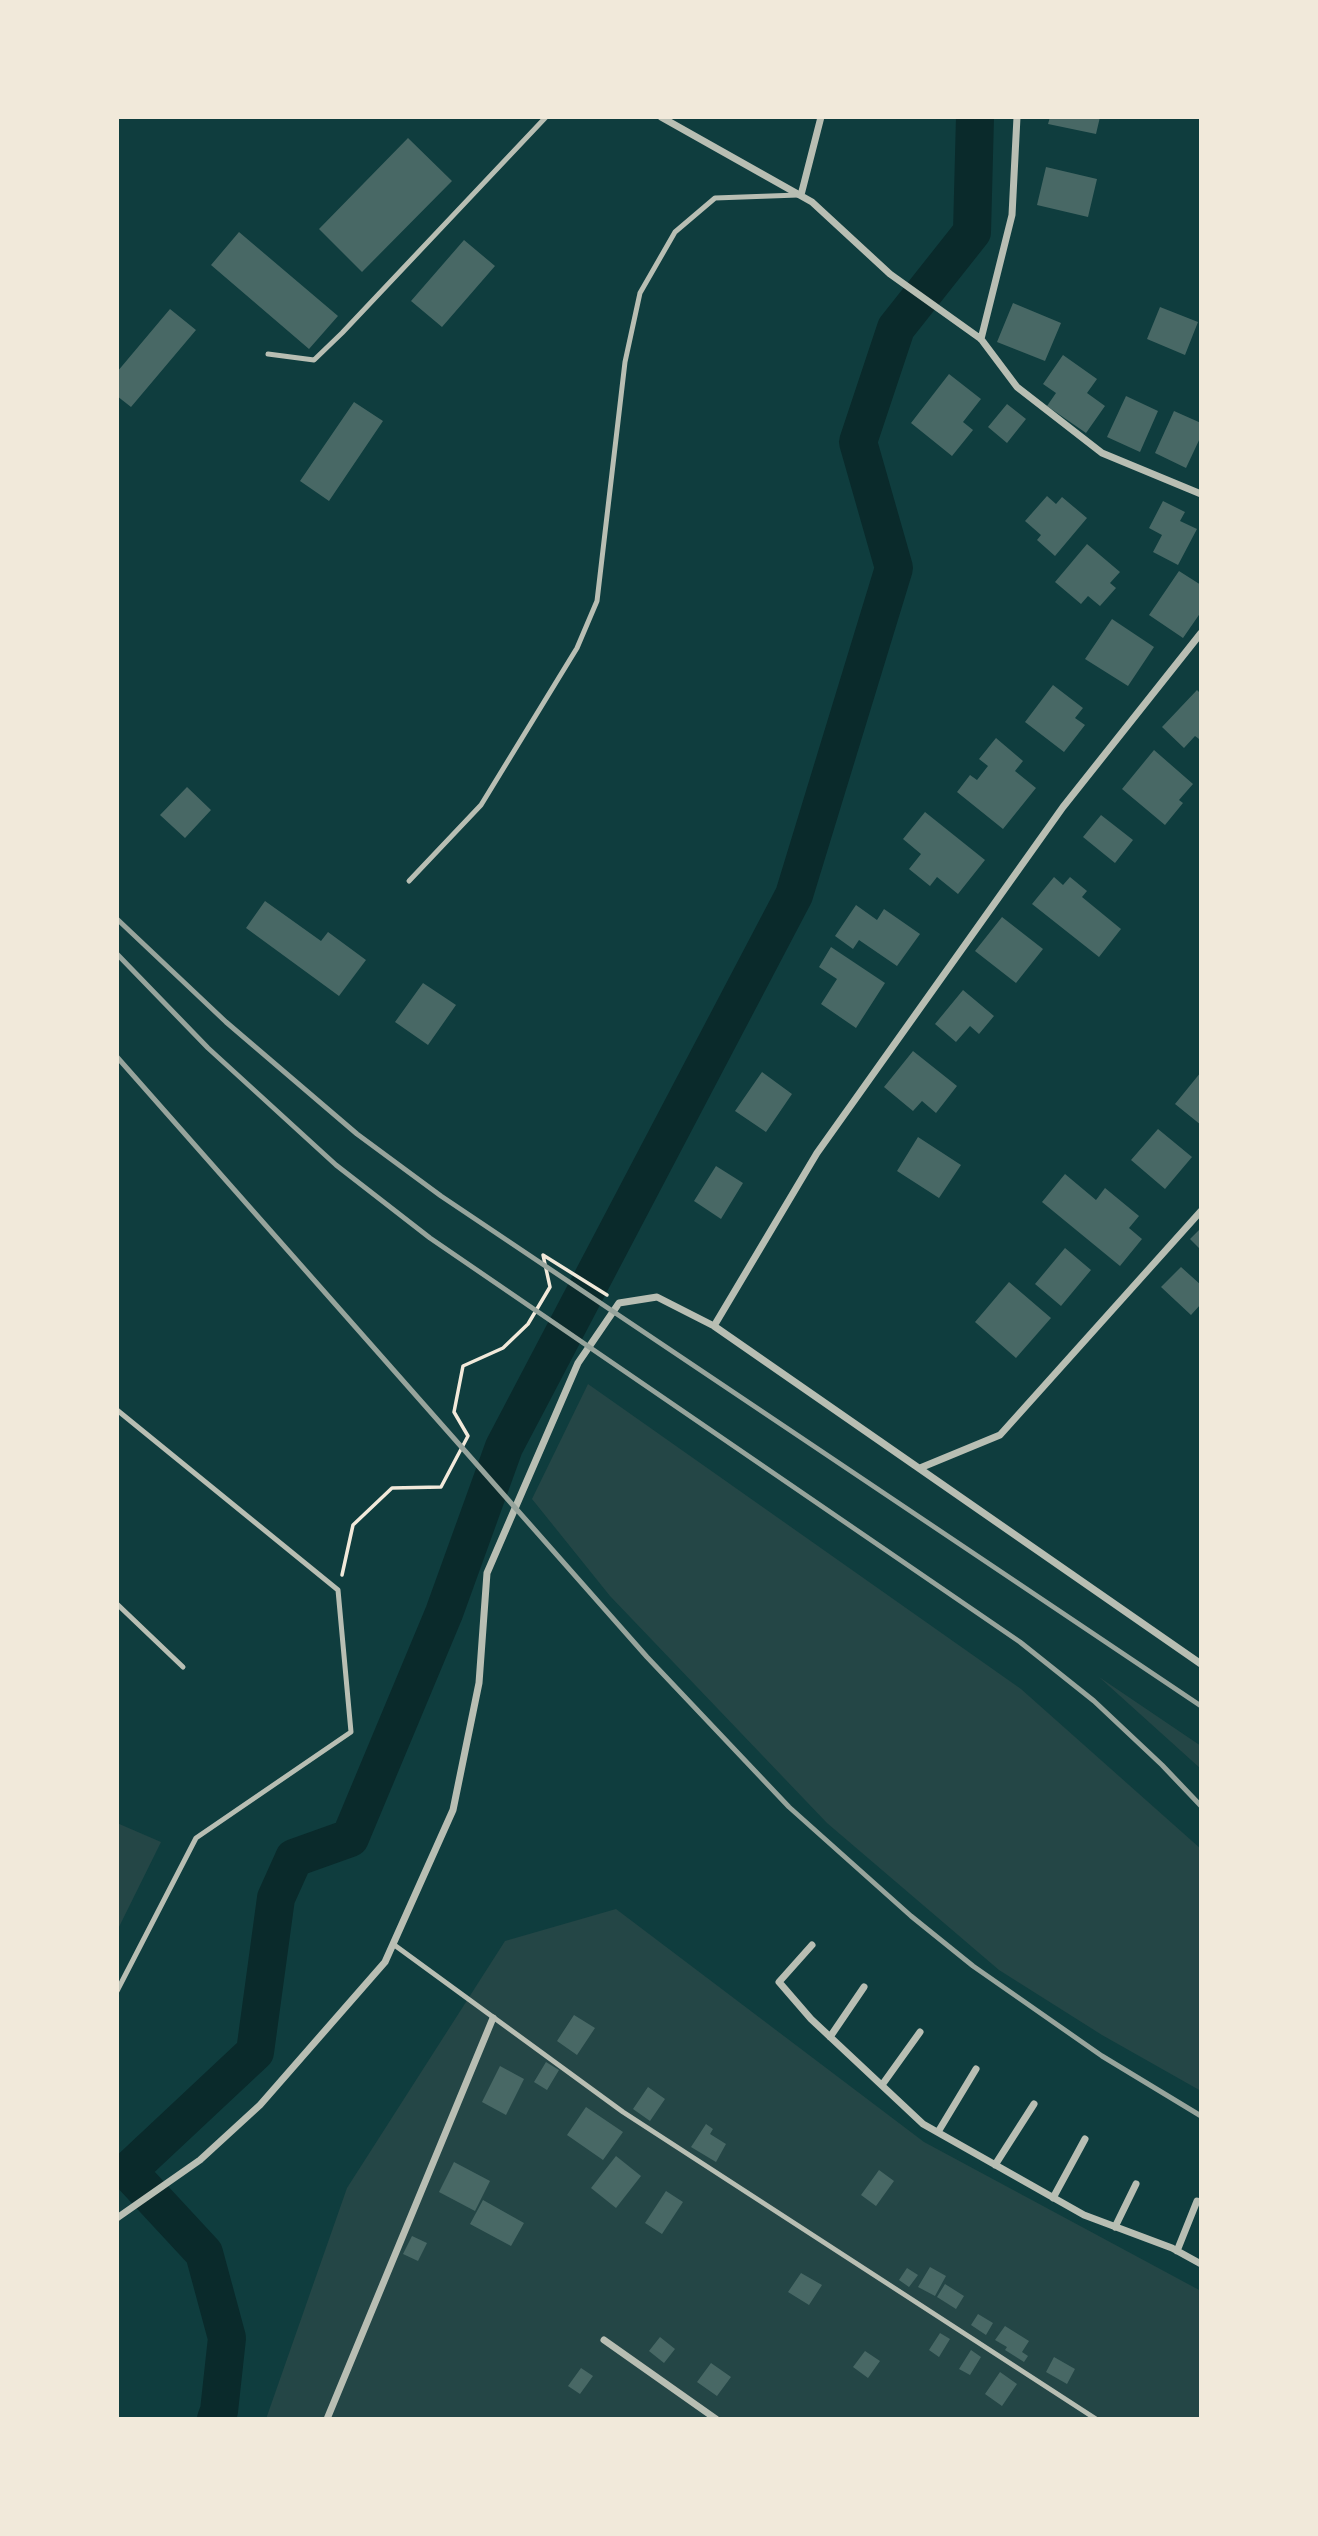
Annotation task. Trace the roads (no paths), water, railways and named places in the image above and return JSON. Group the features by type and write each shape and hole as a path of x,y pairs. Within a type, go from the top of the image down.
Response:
{"street":[{"path":"661,117 801,195 845,231 890,274 981,338 1017,387 1102,453 1201,494"},
{"path":"801,195 821,117"},
{"path":"981,338 1012,215 1017,117"},
{"path":"714,1326 817,1153 1063,807 1201,633"},
{"path":"920,1468 1000,1434 1201,1211"},
{"path":"117,2218 200,2160 260,2105 385,1962 453,1810 479,1683 487,1573 578,1363 619,1303 657,1297 714,1326 1201,1664"},
{"path":"812,1945 779,1982 830,2037 923,2124 1084,2215 1177,2251 1201,2264"},
{"path":"830,2037 864,1987"},
{"path":"327,2419 494,2018"},
{"path":"881,2085 920,2032"},
{"path":"938,2132 976,2069"},
{"path":"995,2165 1034,2104"},
{"path":"1053,2198 1085,2139"},
{"path":"1115,2227 1136,2184"},
{"path":"1177,2251 1198,2202"},
{"path":"604,2340 716,2419"}],"lane":[{"path":"268,354 314,360 546,117"},
{"path":"409,881 481,806 577,648 597,601 625,362 640,293 675,232 715,198 801,195"},
{"path":"117,1410 338,1590 351,1732 196,1838 117,1991"},
{"path":"117,1604 183,1667"},
{"path":"393,1944 623,2112 1096,2419"}],"waterway":[{"path":"216,2419 227,2338 204,2253 128,2171 255,2052 276,1898 294,1858 350,1838 444,1613 504,1447 794,895 894,568 858,442 896,328 972,232 975,117"}],"railway":[{"path":"117,919 226,1022 357,1134 441,1196 1201,1706"},
{"path":"117,954 208,1048 336,1165 430,1238 1020,1642 1094,1701 1201,1806"},
{"path":"117,1057 647,1657 789,1807 911,1916 973,1966 1102,2056 1201,2116"}]}
